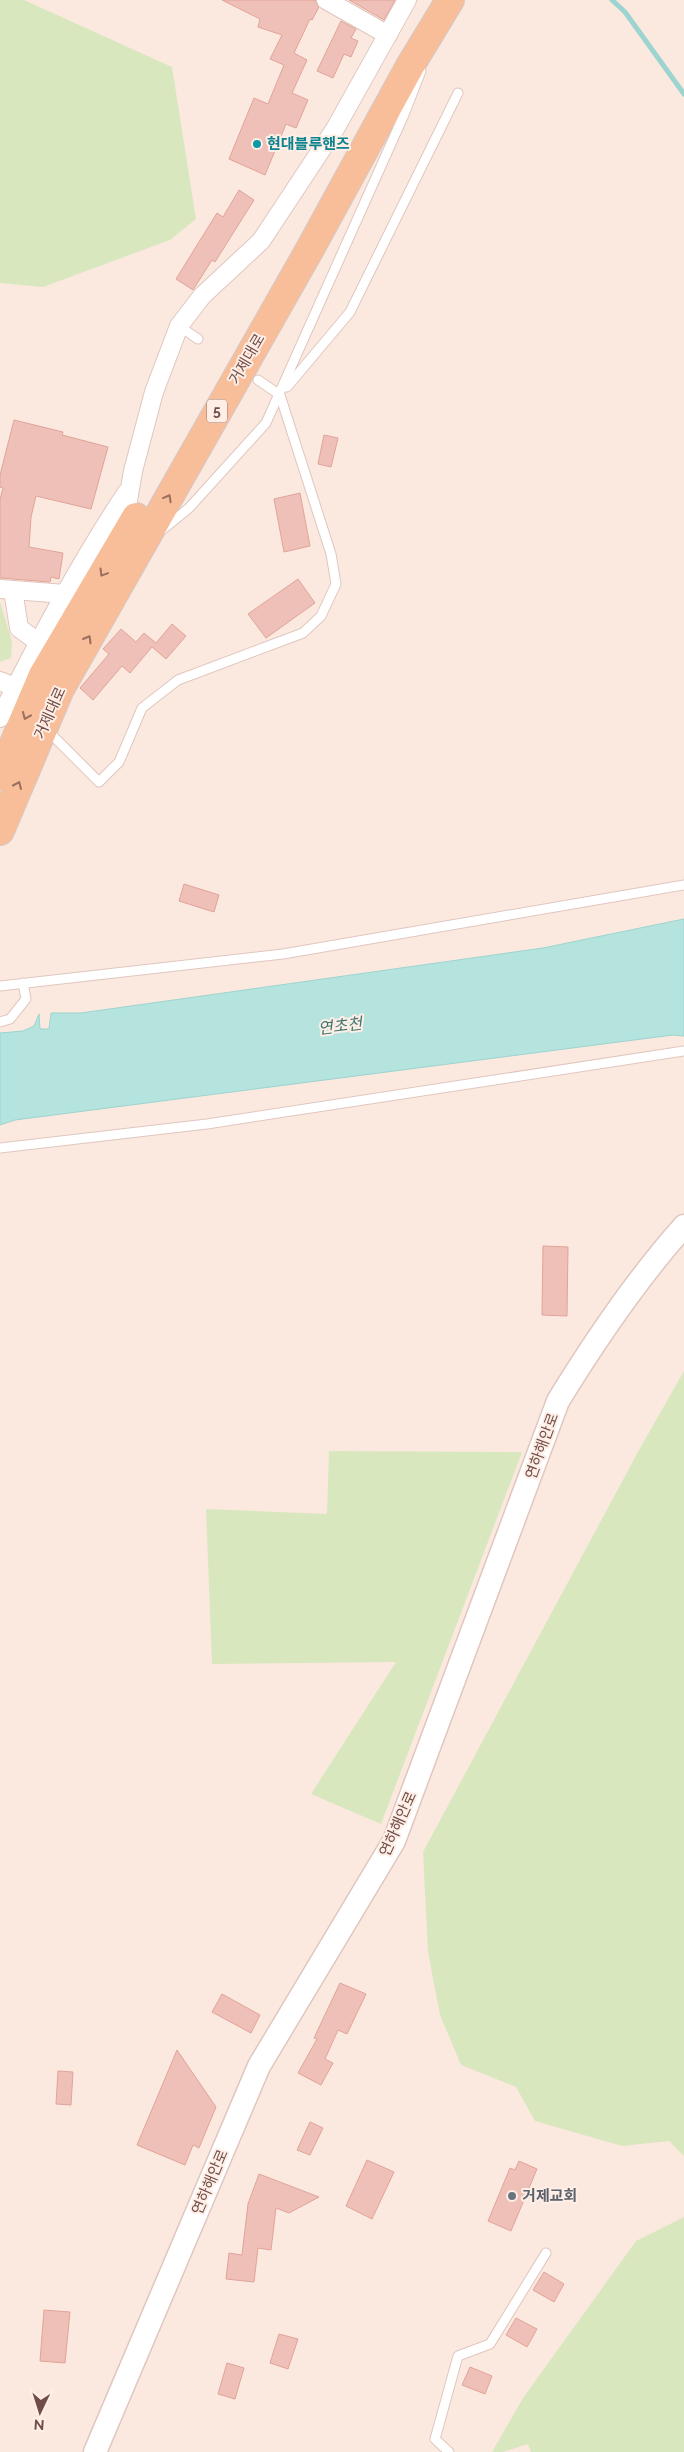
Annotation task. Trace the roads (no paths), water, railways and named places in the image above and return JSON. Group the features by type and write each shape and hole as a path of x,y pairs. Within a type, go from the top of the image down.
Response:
{"main road":[{"name":"거제대로","path":"0,776 43,675 131,546 310,249 443,2"},
{"name":"거제대로","path":"0,831 60,689 131,546"}],"street":[{"path":"326,0 388,35"},
{"path":"131,546 131,485 154,392 179,326 202,296 261,241 335,129 407,0"},
{"path":"0,718 8,684 38,642 93,543 131,485"},
{"path":"38,642 20,628 6,590 65,594"},
{"name":"연하해안로","path":"95,2452 259,2066 394,1841 558,1401 595,1341 660,1253 684,1226"}],"lane":[{"path":"131,546 189,508 266,423 403,117 443,2"},
{"path":"280,395 350,312 458,93"},
{"path":"179,326 198,339"},
{"path":"43,726 99,782 119,762 142,708 178,680 303,633 321,616 336,584 331,554 280,395 258,380"},
{"path":"0,986 283,954 684,885"},
{"path":"0,1022 10,1019 26,999 23,983"},
{"path":"0,1148 207,1124 684,1051"},
{"path":"450,2452 435,2439 458,2356 490,2344 546,2253"}],"water":[{"name":"연초천","path":"684,919 684,1036 673,1035 15,1120 0,1125 0,1033 23,1031 34,1026 39,1014 40,1029 49,1029 51,1013 81,1013 543,948"}],"waterway":[{"path":"612,0 625,12 684,94"}],"place":[{"name":"현대블루핸즈","path":"257,144"},
{"name":"거제교회","path":"512,2196"}]}
